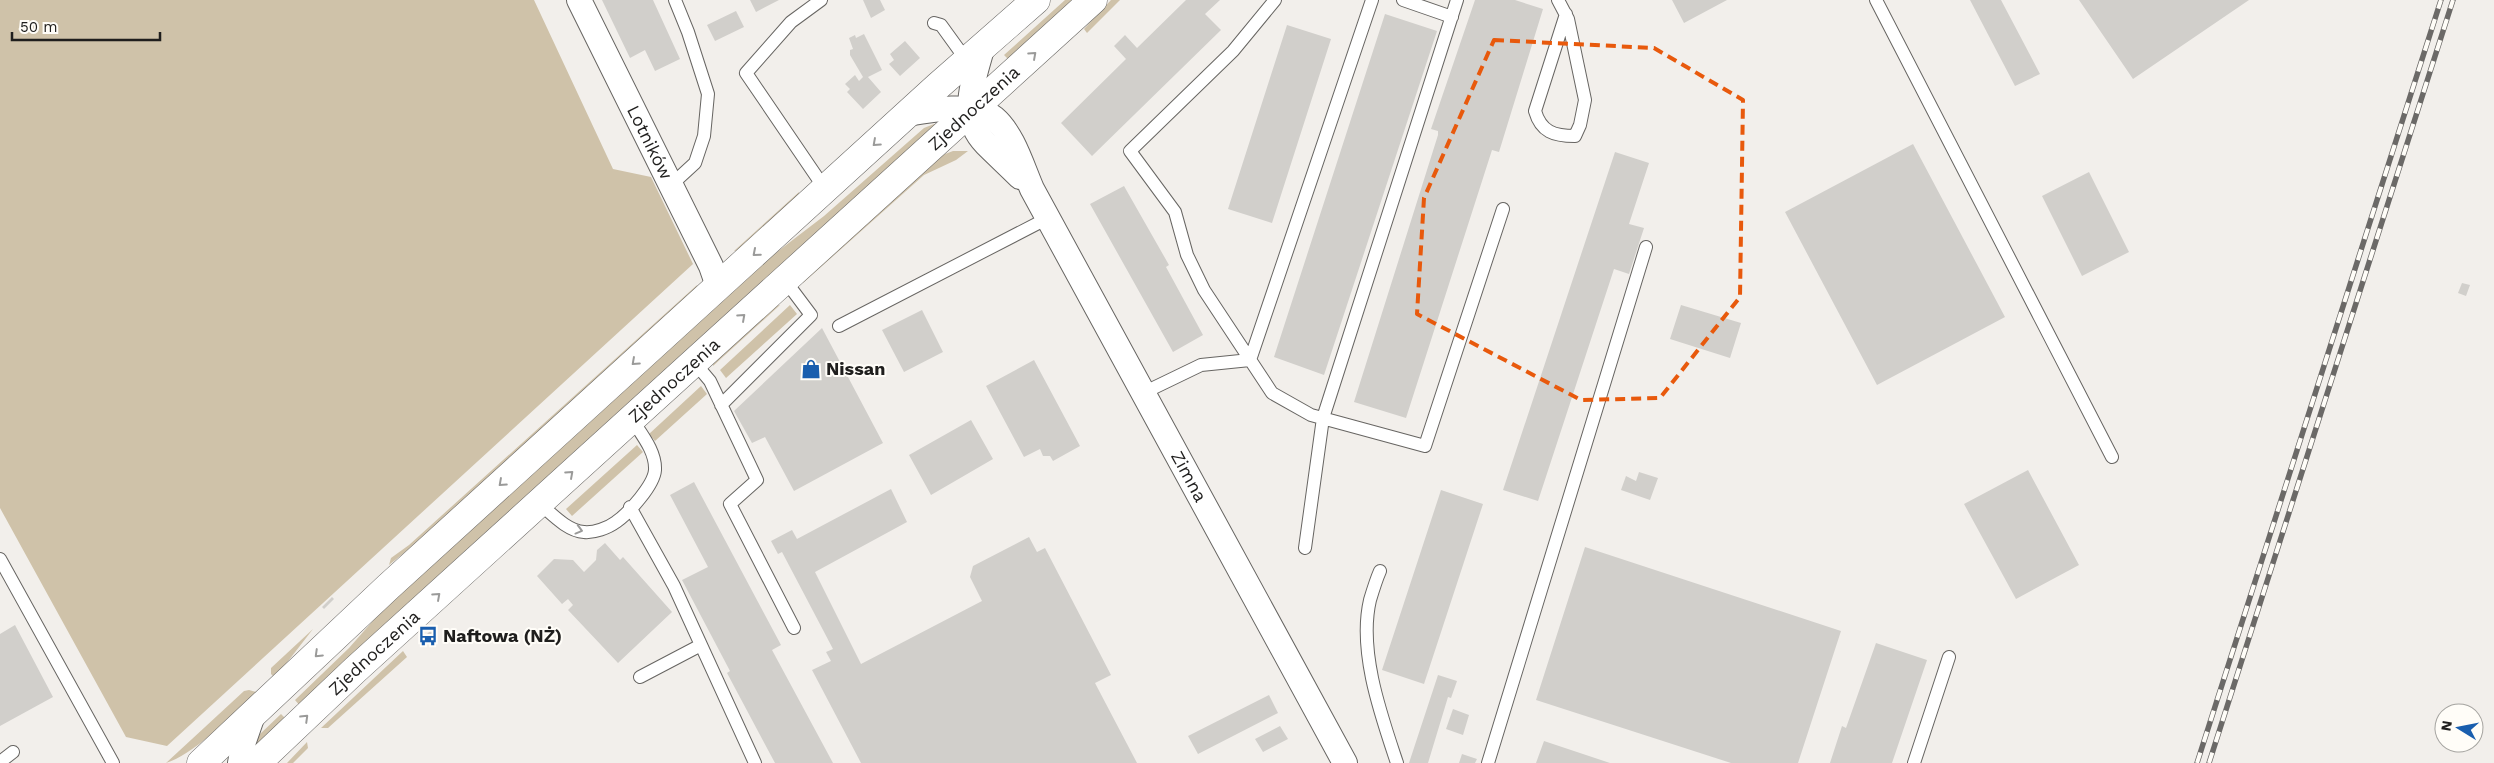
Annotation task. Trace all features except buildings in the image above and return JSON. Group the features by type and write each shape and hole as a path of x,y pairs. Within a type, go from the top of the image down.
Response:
{"main road":[{"path":"201,763 388,587 825,189 1036,0"},
{"name":"Zjednoczenia","path":"257,763 279,751 631,418 1093,0"}],"street":[{"name":"Lotników","path":"579,0 711,266 718,286"},
{"path":"970,110 974,55"},
{"name":"Zimna","path":"908,114 939,108 970,110 986,114 1003,128 1032,189 1345,763"},
{"path":"240,763 244,741 253,714"}],"lane":[{"path":"670,186 695,163 704,136 708,94 688,32 675,0"},
{"path":"821,0 791,22 746,73 825,189"},
{"path":"1276,0 1232,51 1130,151 1175,212 1187,255 1204,290 1272,393 1322,418 1426,446 1503,209"},
{"path":"1250,360 1372,0"},
{"path":"1403,0 1452,17"},
{"path":"1306,548 1322,418 1457,0"},
{"path":"1558,0 1566,14 1585,100 1580,125 1575,136 1564,136 1550,132 1539,124 1535,110 1566,14"},
{"path":"1876,0 2112,457"},
{"path":"934,23 941,25 974,55"},
{"path":"839,326 1048,218"},
{"path":"1488,763 1646,247"},
{"path":"721,405 811,315 784,279"},
{"path":"1143,392 1202,365 1250,360"},
{"path":"694,362 707,376 757,480 730,504 794,628"},
{"path":"539,503 573,530 584,532 599,530 616,522 653,483 655,470 651,451 631,418"},
{"path":"630,508 674,586 755,763"},
{"path":"0,559 113,763"},
{"path":"1380,571 1370,602 1368,643 1370,668 1397,763"},
{"path":"640,678 701,645"},
{"path":"1914,763 1949,657"},
{"path":"0,762 13,752"}],"highlighted area":[{"path":"1494,40 1654,48 1743,100 1740,297 1660,398 1581,400 1417,314 1424,198"}],"shaded area":[{"path":"0,0 534,0 613,169 651,177 693,264 167,746 126,737 0,508"},
{"path":"1065,0 1076,0 1010,61 1004,55"},
{"path":"1111,0 1120,0 1087,33 1084,29"},
{"path":"934,124 937,125 301,707 295,700 349,648 386,606 747,275 824,216 924,128"},
{"path":"953,151 968,151 956,160 924,175 803,283 804,277 937,157"},
{"path":"799,192 798,200 743,250 734,251"},
{"path":"697,285 695,293 440,524 389,565 391,558 409,545"},
{"path":"780,305 713,366 714,356 769,307"},
{"path":"790,305 797,314 726,378 720,370"},
{"path":"701,386 707,394 655,441 649,434"},
{"path":"637,445 643,452 572,516 566,509"},
{"path":"313,629 275,678 271,674 271,668"},
{"path":"403,651 407,657 328,728 321,728"},
{"path":"249,690 260,693 201,743 177,759 166,763 244,691"},
{"path":"281,714 287,720 254,747 260,734"},
{"path":"307,742 308,748 293,763 287,763"}],"railway":[{"path":"2197,763 2441,0"},
{"path":"2209,763 2453,0"}],"place":[{"name":"Nissan","path":"811,369"},
{"name":"Naftowa (NŻ)","path":"428,636"}]}
